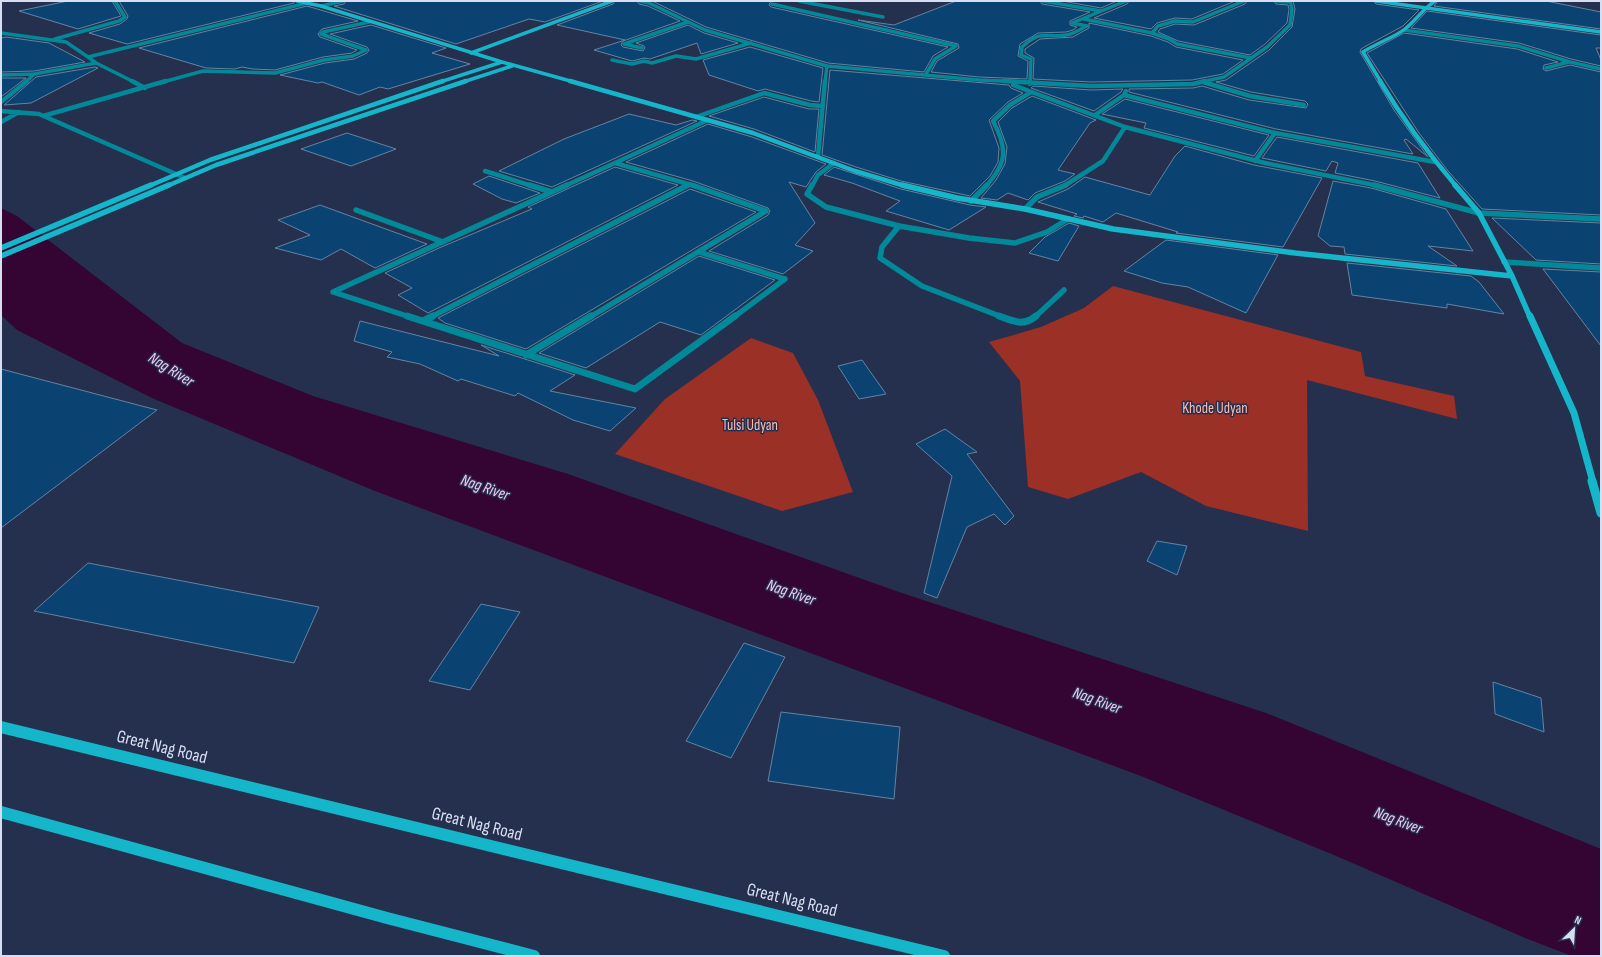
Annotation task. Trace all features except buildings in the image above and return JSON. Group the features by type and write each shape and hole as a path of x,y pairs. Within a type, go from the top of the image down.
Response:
{"street":[{"path":"55,40 119,22 125,16 115,1"},
{"path":"297,1 321,6 471,53 753,133 855,171 916,189 971,201 1025,209 1112,229 1280,251 1512,276"},
{"path":"321,6 343,1"},
{"path":"471,53 612,1"},
{"path":"640,1 649,3 705,30 827,66 1030,84 1128,86 1193,84 1224,76 1267,47 1290,25 1292,9 1290,2 1277,1"},
{"path":"779,1 772,4 956,46 935,60 926,74"},
{"path":"799,1 883,17"},
{"path":"1043,1 1101,11"},
{"path":"1030,84 1031,59 1022,55 1022,47 1040,34 1067,35 1087,26 1072,23 1126,1"},
{"path":"1152,33 1158,26 1175,21 1193,22 1244,1"},
{"path":"1376,1 1601,32"},
{"path":"1435,1 1425,8 1404,30 1375,44 1363,52 1390,98 1435,162 1479,213 1512,276 1574,413 1601,513"},
{"path":"88,57 307,3"},
{"path":"1084,19 1152,33 1169,39 1177,44 1251,58"},
{"path":"43,116 203,71 274,73 324,60 354,56 366,50 321,34 323,32 369,22"},
{"path":"642,48 624,44 688,22"},
{"path":"1404,30 1518,46 1570,62 1601,69"},
{"path":"1,33 66,42 96,63 145,88"},
{"path":"612,60 632,64 644,61 652,63 676,56 696,59 752,43"},
{"path":"1,248 176,174 244,148 502,62"},
{"path":"1546,68 1570,62"},
{"path":"1,75 34,74 96,63"},
{"path":"1,256 184,178 247,154 513,65"},
{"path":"818,156 827,66"},
{"path":"1,102 20,88 34,74"},
{"path":"1005,82 1125,127 1255,161 1380,186 1479,213 1601,219"},
{"path":"1202,82 1250,96 1304,105"},
{"path":"1095,115 1124,96 1128,86"},
{"path":"971,201 1001,167 1003,149 998,131 993,121 1010,105 1031,92"},
{"path":"696,117 764,93 810,105 822,106"},
{"path":"1124,96 1275,133 1435,162"},
{"path":"1,111 39,114 184,178"},
{"path":"1,122 18,112"},
{"path":"699,252 785,280 635,389 333,292 708,120"},
{"path":"1025,209 1037,197 1068,184 1103,161 1125,127"},
{"path":"1255,161 1275,133"},
{"path":"526,355 766,211 690,184 615,163"},
{"path":"834,163 818,175 807,194 826,207 899,226 969,238 1015,243 1047,232 1068,219"},
{"path":"485,171 552,192"},
{"path":"423,321 690,184"},
{"path":"356,210 443,242"},
{"path":"899,226 882,247 880,258 922,286 986,312 1018,323 1031,320 1064,290"},
{"path":"13,243 23,246"},
{"path":"1504,262 1601,268"},
{"name":"Great Nag Road","path":"1,727 944,956"},
{"path":"1,812 387,918 534,956"}],"green space":[{"name":"Khode Udyan","path":"1113,286 1361,352 1365,376 1454,396 1457,419 1307,380 1308,531 1206,506 1141,472 1068,499 1028,487 1020,381 989,342 1041,327 1084,308"},
{"name":"Tulsi Udyan","path":"751,338 793,353 818,400 853,492 782,511 615,454 665,399"}],"water":[{"name":"Nag River","path":"1,208 17,216 182,343 313,396 568,474 896,591 1266,713 1601,849 1601,956 1572,956 1523,937 1334,855 1141,776 375,491 152,398 17,330 1,315"}]}
